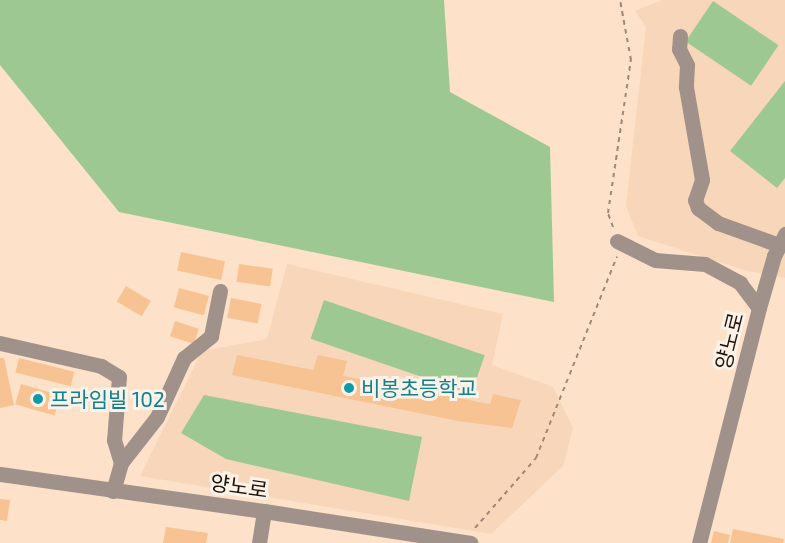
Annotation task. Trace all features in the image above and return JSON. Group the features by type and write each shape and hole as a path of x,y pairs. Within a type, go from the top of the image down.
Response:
{"street":[{"path":"680,36 679,49 687,65 686,87 702,180 695,200 698,208 718,223 782,240 759,308"},
{"name":"양노로","path":"617,241 655,260 705,264 740,283 759,308 699,543"},
{"path":"113,490 121,463 157,417 184,358 211,336 220,291"},
{"path":"0,343 101,366 119,377 114,440 121,463"},
{"name":"양노로","path":"0,474 467,542"},
{"path":"258,543 264,511"}],"path":[{"path":"467,542 536,458 620,249 608,213 631,60 620,0"}],"shaded area":[{"path":"662,0 785,0 785,278 744,270 638,236 626,206 646,27 635,11"},
{"path":"287,264 503,314 492,365 553,387 573,428 563,466 491,534 140,476 202,351 267,339"}],"green space":[{"path":"0,0 444,0 450,92 550,147 554,302 119,212 0,65"},
{"path":"713,1 778,45 751,86 686,42"},
{"path":"785,81 785,178 777,188 730,151"},
{"path":"324,300 485,355 471,394 311,339"},
{"path":"204,395 422,437 409,501 226,459 181,433"}],"building":[{"path":"181,252 225,261 221,280 177,271"},
{"path":"239,264 273,269 270,287 236,282"},
{"path":"126,286 151,301 142,316 117,301"},
{"path":"179,288 209,296 204,315 174,307"},
{"path":"231,298 261,304 258,324 227,318"},
{"path":"175,321 199,329 194,344 170,336"},
{"name":"비봉초등학교","path":"237,355 313,370 318,355 347,361 343,376 490,404 493,394 521,400 512,428 458,421 232,375"},
{"path":"0,358 4,358 14,405 0,408"},
{"path":"19,358 74,372 71,386 15,373"},
{"name":"프라임빌 102","path":"21,384 60,395 55,415 15,404"},
{"path":"0,499 10,500 7,521 0,520"},
{"path":"166,527 208,533 206,543 163,543"},
{"path":"733,529 784,539 783,543 730,543"},
{"path":"714,531 730,535 728,543 711,543"}],"place":[{"name":"비봉초등학교","path":"349,388"},
{"name":"프라임빌 102","path":"38,399"}]}
